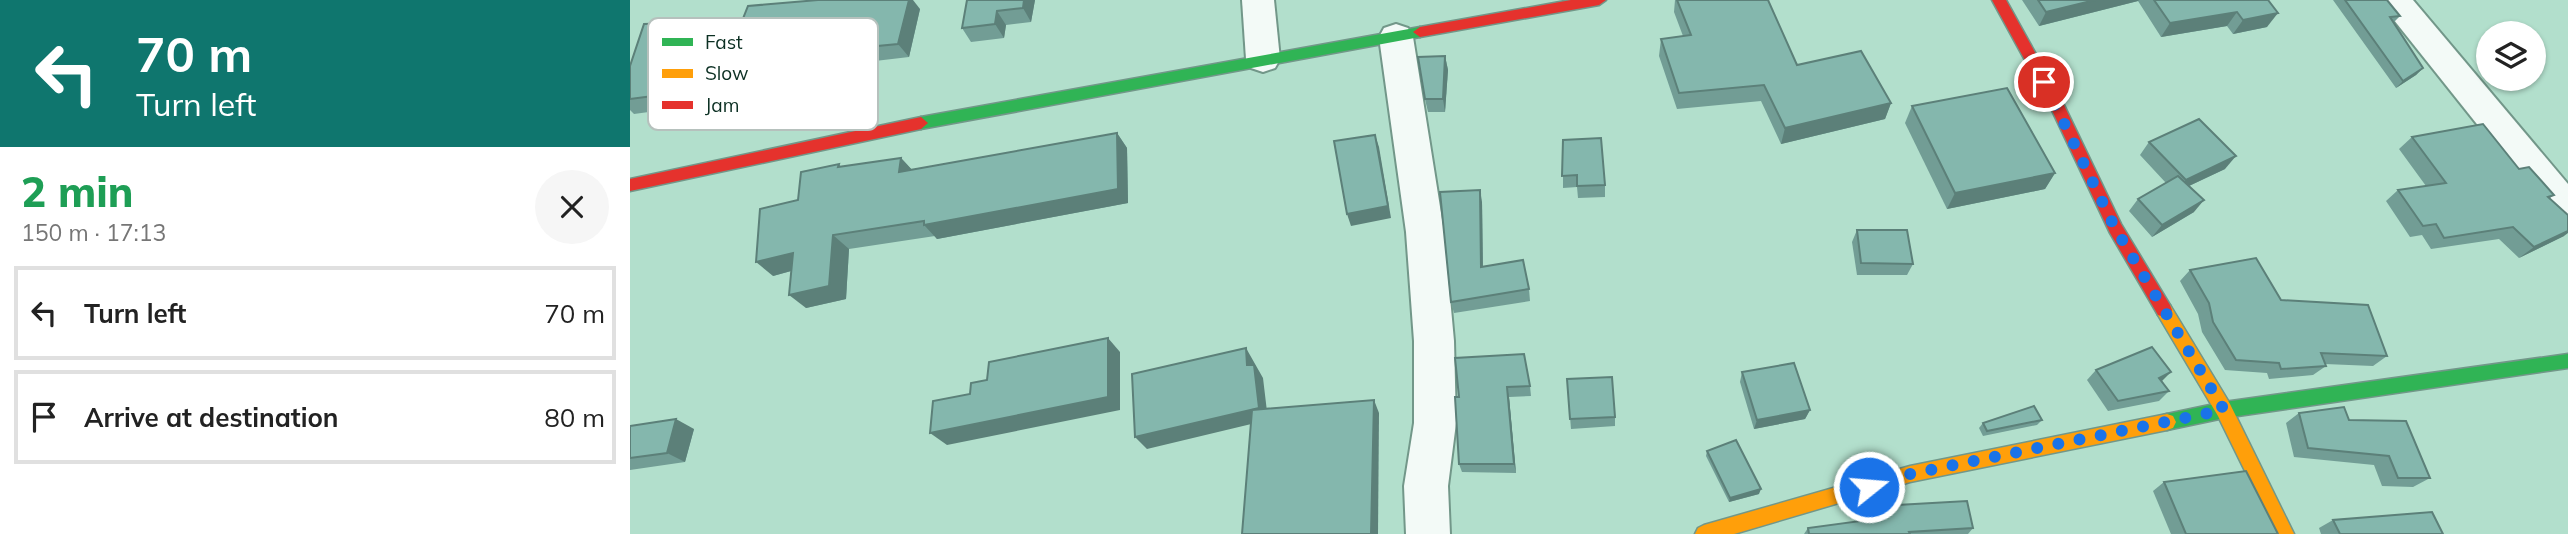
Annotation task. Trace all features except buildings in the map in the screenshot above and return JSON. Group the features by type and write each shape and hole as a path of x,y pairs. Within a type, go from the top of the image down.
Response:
{"street":[{"path":"1258,0 1263,59"},
{"path":"630,185 924,122 1599,0"},
{"path":"1999,0 2056,103 2115,228 2224,410 2285,534"},
{"path":"2394,0 2568,211"},
{"path":"1396,37 1425,232 1434,341 1435,423 1426,486 1428,534"},
{"path":"1704,534 1910,474 2224,410 2568,361"}],"traffic: fast":[{"path":"921,123 1420,32"},
{"path":"2167,422 2224,410 2568,361"}],"traffic: slow":[{"path":"2164,310 2224,410 2285,534"},
{"path":"1704,534 1910,474 2167,422"}],"traffic: jam":[{"path":"1420,32 1599,0"},
{"path":"1999,0 2056,103 2115,228 2164,310"},
{"path":"630,185 921,123"}],"route":[{"path":"1869,487 1910,474 2224,410 2115,228 2044,82"}]}
